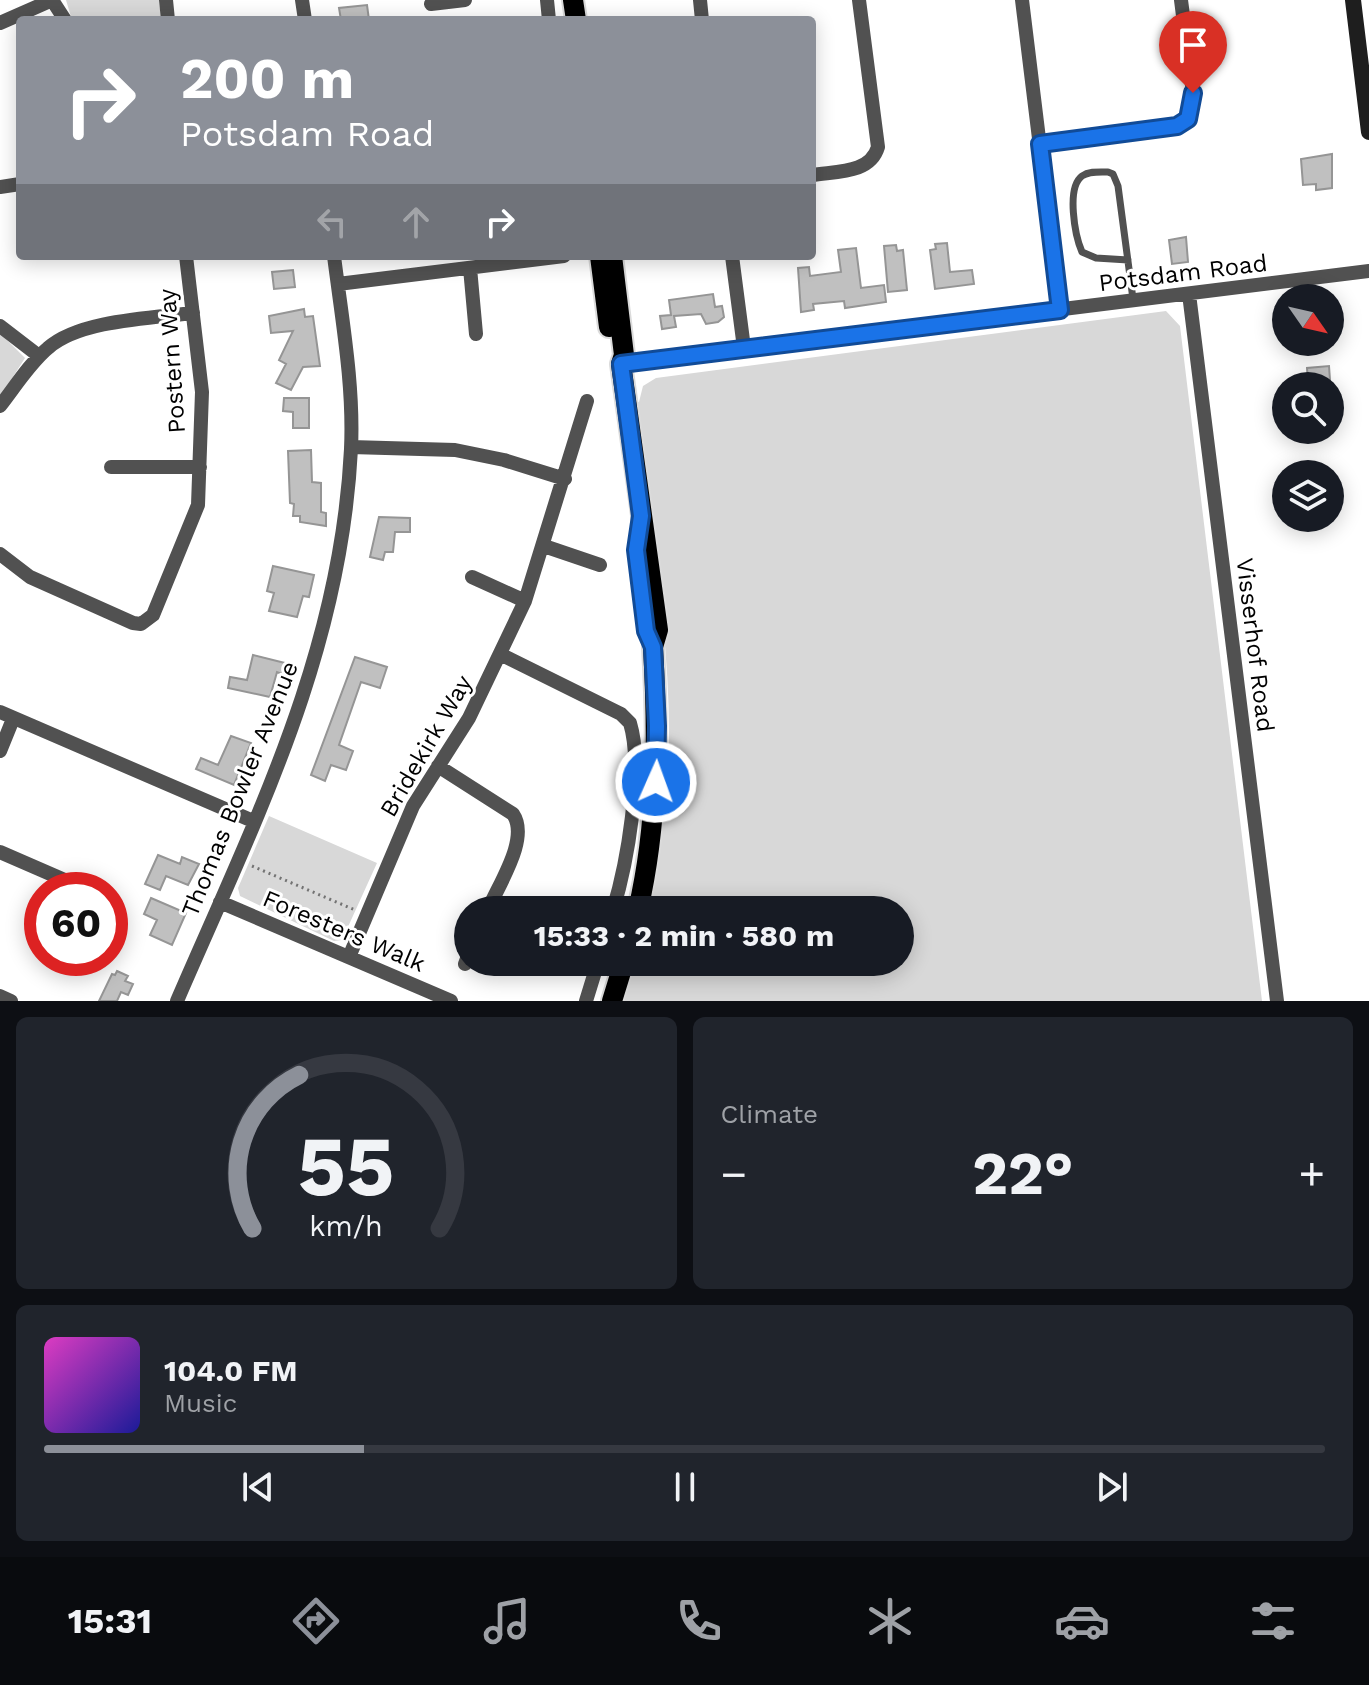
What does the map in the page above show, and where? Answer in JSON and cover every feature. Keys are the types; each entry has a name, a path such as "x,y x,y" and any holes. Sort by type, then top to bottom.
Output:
{"main road":[{"path":"601,260 612,345 621,364 641,516 652,569 658,630 653,647 657,763 640,896"},
{"path":"612,260 624,355 621,364"},
{"path":"612,1001 620,976"}],"street":[{"path":"0,23 52,0"},
{"path":"431,4 465,0"},
{"path":"816,174 861,167 875,157 878,147 859,0"},
{"path":"1022,0 1060,310"},
{"path":"1040,144 1177,126 1188,119 1193,93 1181,0"},
{"path":"1353,0 1363,28 1369,132"},
{"name":"Postern Way","path":"0,554 22,573 69,595 133,623 148,621 198,505 202,392 186,260"},
{"name":"Thomas Bowler Avenue","path":"177,1001 297,719 327,620 342,541 351,447 348,364 335,260"},
{"path":"338,284 533,260"},
{"path":"733,260 744,348"},
{"path":"470,268 476,334"},
{"name":"Potsdam Road","path":"621,364 1369,271"},
{"name":"Visserhof Road","path":"1189,294 1277,1001"},
{"path":"0,406 39,356 55,342 74,333 193,313"},
{"path":"0,326 39,356"},
{"name":"Bridekirk Way","path":"349,957 413,806 469,718 502,655 544,546 587,401"},
{"path":"351,447 468,452 565,479"},
{"path":"111,467 200,467"},
{"path":"544,546 600,565"},
{"path":"472,577 525,601"},
{"path":"502,655 621,714 630,723 633,793 616,896"},
{"path":"0,751 7,715 253,821"},
{"path":"438,766 513,814 518,823 519,834 494,896"},
{"path":"0,852 46,872"},
{"name":"Foresters Walk","path":"220,902 445,1000"},
{"path":"586,1001 594,976"},
{"path":"0,996 11,1001"}],"lane":[{"path":"1128,260 1096,258 1082,252 1073,192 1079,178 1085,174 1108,172 1116,179 1128,260 1134,301"}],"path":[{"path":"237,860 367,915"}],"shaded area":[{"path":"66,0 159,0 161,16 71,16"},
{"path":"1166,311 1180,326 1262,1001 623,1001 631,976 914,976 914,896 651,896 667,784 668,699 662,614 635,403 639,402 643,386 656,378"},
{"path":"0,333 25,358 0,397"},
{"path":"269,816 377,863 342,940 334,941 240,896 238,888"}],"building":[{"path":"367,5 368,16 340,16 339,8"},
{"path":"1332,154 1332,188 1316,190 1316,184 1303,185 1301,159"},
{"path":"1186,237 1188,262 1172,264 1169,240"},
{"path":"947,243 950,272 972,270 974,284 935,289 930,250 936,249 935,244"},
{"path":"896,245 897,251 903,250 907,290 888,292 884,246"},
{"path":"856,248 861,288 884,285 886,302 845,308 844,301 813,304 814,310 801,312 798,268 809,267 810,276 841,272 838,250"},
{"path":"293,270 295,287 274,289 272,272"},
{"path":"713,294 715,307 722,306 724,317 718,322 706,324 701,314 674,316 676,327 662,329 660,316 671,315 669,300"},
{"path":"304,309 305,317 313,316 320,366 303,367 291,390 276,383 286,364 279,360 293,331 271,333 269,316"},
{"path":"1329,366 1329,372 1307,372 1307,368"},
{"path":"284,398 309,398 309,428 293,428 293,412 283,411"},
{"path":"311,450 312,482 321,483 321,512 326,513 326,526 300,522 300,516 293,516 294,504 290,503 288,451"},
{"path":"379,517 410,518 410,532 395,532 393,552 385,552 383,560 370,557"},
{"path":"273,566 314,575 309,597 303,596 297,617 269,611 274,593 267,591"},
{"path":"253,655 285,663 282,674 277,672 270,697 228,688 230,677 247,680"},
{"path":"355,657 387,667 380,688 361,682 339,745 353,751 346,770 331,765 325,781 311,775"},
{"path":"231,736 251,743 234,785 196,769 201,758 218,765"},
{"path":"158,855 180,864 182,857 199,864 188,885 166,876 160,890 145,884"},
{"path":"151,898 186,913 172,945 150,935 157,920 144,914"},
{"path":"111,976 128,976 125,981 133,984 128,995 121,992 117,1001 99,1001"}],"route":[{"path":"656,782 653,647 646,631 636,550 641,516 621,364 1060,310 1040,144 1177,126 1188,119 1193,108 1193,93"}]}
